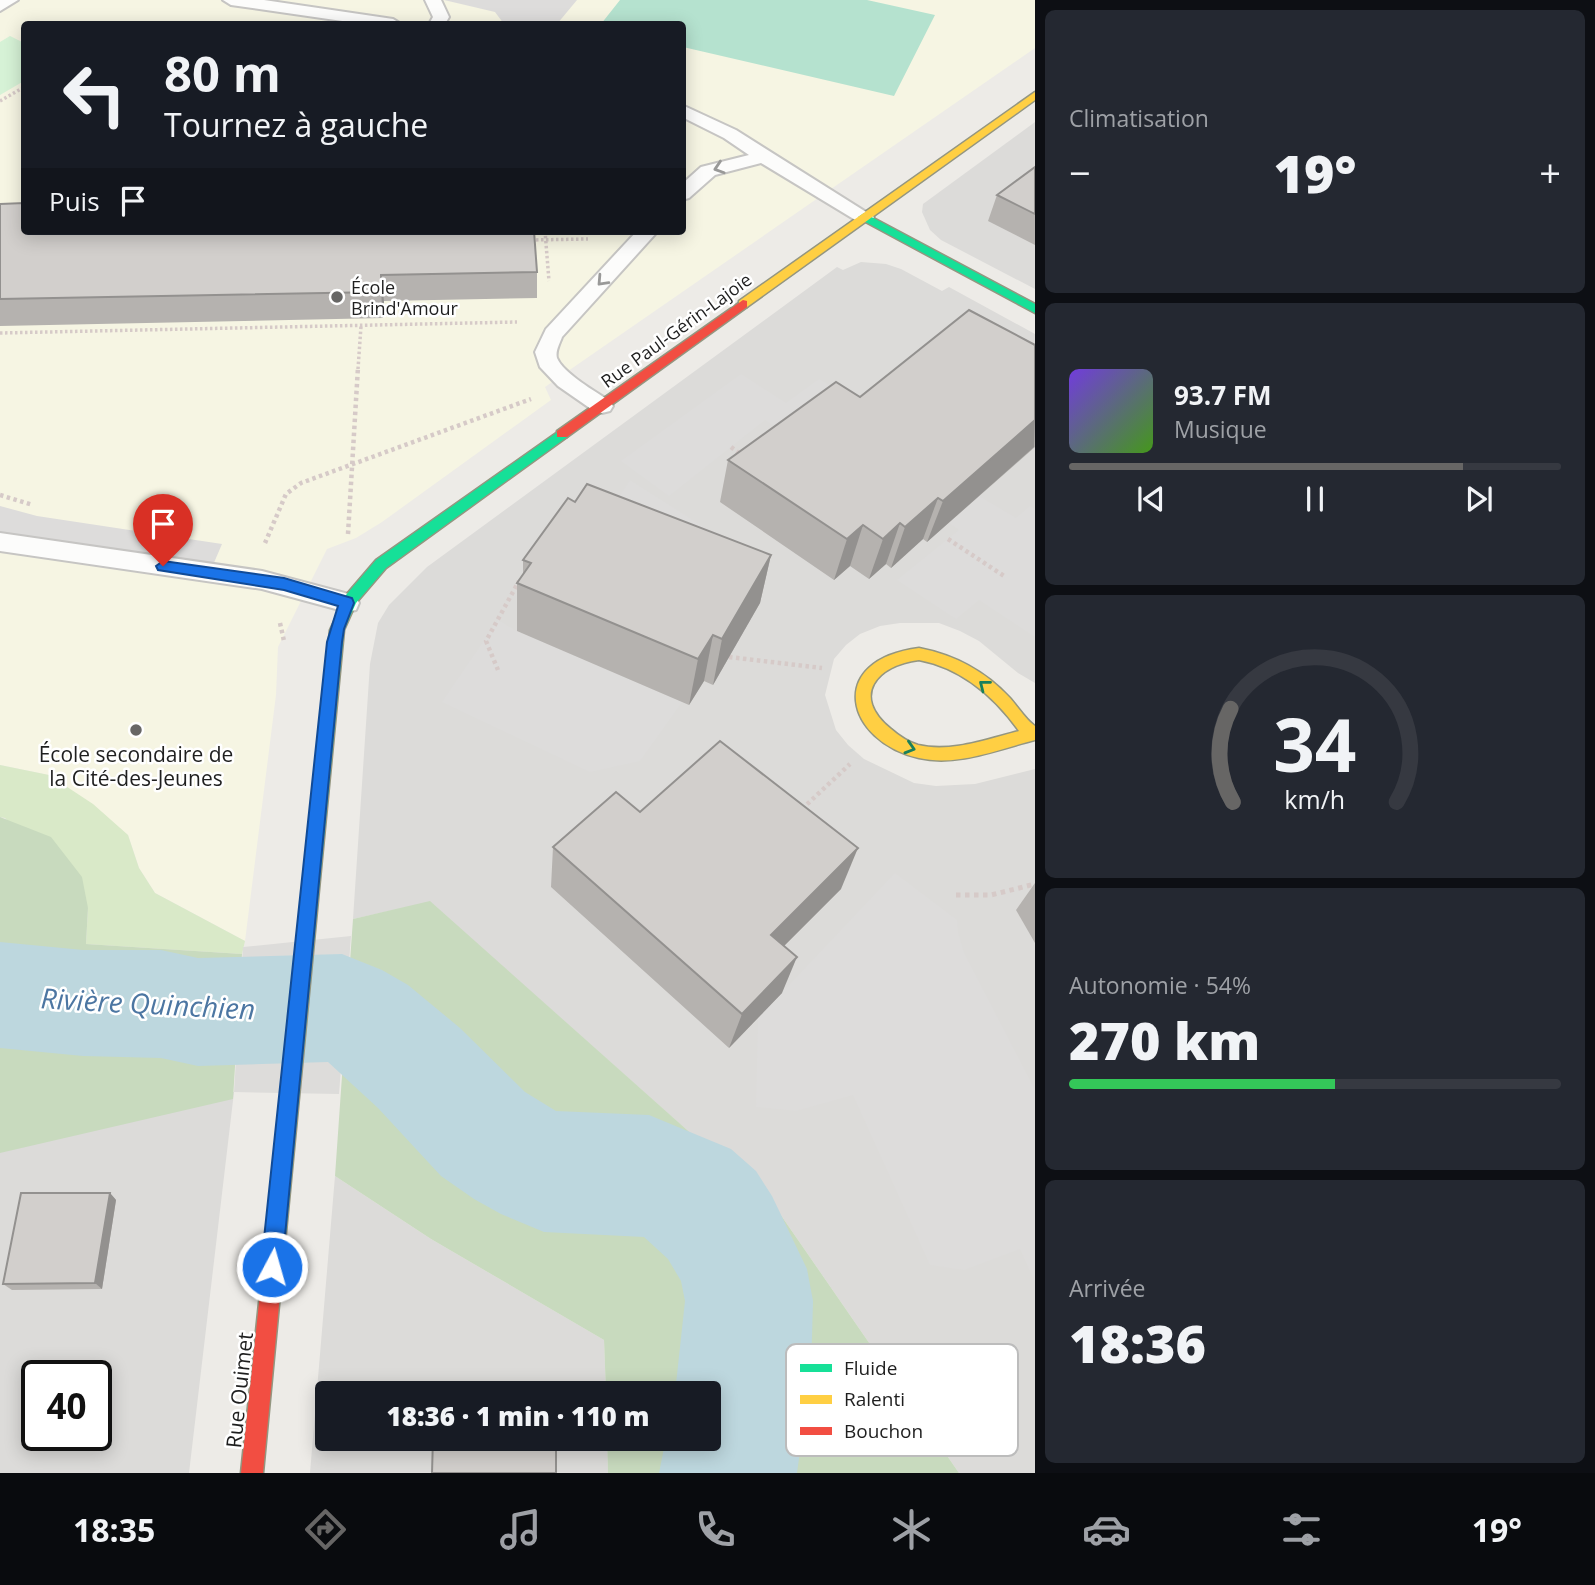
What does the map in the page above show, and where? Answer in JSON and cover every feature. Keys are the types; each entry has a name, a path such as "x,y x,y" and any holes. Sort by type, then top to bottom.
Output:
{"street":[{"name":"Rue Paul-Gérin-Lajoie","path":"347,603 354,591 381,564 1035,95"},
{"path":"864,217 1035,309"},
{"name":"Rue Ouimet","path":"252,1473 334,642 336,629 347,603"},
{"path":"907,655 936,656 952,661 1005,701 1032,733 947,751 918,752 892,742 871,723 863,700 863,689 866,679 883,663 907,655"}],"lane":[{"path":"0,6 10,0"},
{"path":"231,0 373,21"},
{"path":"433,0 441,17 439,21"},
{"path":"686,112 730,134 864,217"},
{"path":"686,190 708,171 764,157"},
{"path":"602,406 554,371 547,362 548,344 552,334 644,235"},
{"path":"0,542 48,552 251,578 316,592 347,603"}],"path":[{"path":"1,102 21,89"},
{"path":"528,235 528,240 546,240"},
{"path":"545,235 549,290"},
{"path":"0,333 529,322"},
{"path":"348,546 350,464 361,326"},
{"path":"264,545 286,494 301,483 536,397"},
{"path":"731,447 752,462"},
{"path":"948,539 1004,576"},
{"path":"498,670 486,641 520,578"},
{"path":"729,656 831,669"},
{"path":"792,818 858,757"},
{"path":"956,895 991,895 1035,884"}],"shaded area":[{"path":"0,0 1035,0 1035,48 545,387 551,400 382,522 356,538 327,549 278,647 276,695 245,941 155,893 139,868 128,835 49,775 0,765"},
{"path":"444,0 577,0 560,21 502,21 495,12"},
{"path":"1035,122 1035,289 941,240 930,230 922,212 923,204"},
{"path":"861,262 886,264 901,269 942,291 949,287 1035,334 1035,683 1018,673 979,641 960,631 939,623 900,623 880,626 860,634 846,645 834,659 825,695 836,730 848,745 864,759 914,783 936,786 975,784 1035,769 1035,1473 959,1473 947,1456 1018,1456 1018,1344 870,1344 778,1211 430,902 353,919 370,664 378,623 389,605 427,567 837,267 843,270"},
{"path":"741,374 786,403 819,379 866,406 802,443 765,420 669,496 621,461"},
{"path":"630,480 726,541 596,530"},
{"path":"979,496 1016,518 1030,506 1035,509 1035,637 979,600 956,619 897,580 959,530 949,523"},
{"path":"0,506 37,516 222,544 210,572 0,542"},
{"path":"498,620 517,631 682,702 640,761 590,772 442,702"},
{"path":"895,873 957,920 964,953 1035,1090 1035,1282 1020,1249 964,1270 930,1265 853,1095 796,1111 756,1107 758,1018"},
{"path":"0,1022 234,1092 189,1473 0,1473"},
{"path":"335,1176 431,1239 604,1340 606,1381 318,1381"},
{"path":"315,1414 315,1451 607,1451 608,1473 310,1473"}],"green space":[{"path":"620,0 867,0 935,15 894,96 686,48 686,21 603,21"},
{"path":"10,36 21,42 21,83 0,95 0,42"},
{"path":"0,765 49,775 93,804 128,835 139,868 155,893 245,941 242,954 86,944 88,908 5,818 0,817"},
{"path":"0,817 51,837 82,877 88,908 86,944 242,954 233,1099 0,1153"},
{"path":"430,901 778,1211 870,1344 786,1344 786,1456 947,1456 959,1473 608,1473 607,1451 721,1451 721,1381 606,1381 604,1340 431,1239 335,1176 353,919"}],"pier":[{"path":"351,936 339,1094 234,1092 243,947"}],"building":[{"path":"1035,167 1035,214 997,195"},
{"path":"21,203 21,235 534,235 537,272 381,275 381,292 0,299 0,204"},
{"path":"969,310 1035,345 1035,420 943,501 938,498 905,527 900,523 883,539 863,525 847,539 728,460 836,382 860,397"},
{"path":"587,484 771,555 722,639 713,635 698,659 517,583 531,563 523,560 568,498 575,502"},
{"path":"720,741 858,848 771,935 797,957 742,1014 553,847 616,792 640,812"},
{"path":"21,1193 110,1193 95,1283 3,1284"},
{"path":"433,1451 556,1451 556,1473 432,1473"}],"waterway":[{"name":"Rivière Quinchien","path":"0,995 83,1003 161,1004 198,1012 342,1008 368,1023 419,1068 483,1134 544,1171 649,1176 687,1193 712,1215 728,1240 743,1269 749,1301 745,1372 728,1473"}],"traffic: fast":[{"path":"864,217 1035,309"},
{"path":"271,1284 337,630 351,599 381,564 562,434"}],"traffic: slow":[{"path":"743,304 1035,95"},
{"path":"1030,734 983,682 963,668 941,658 919,654 897,657 876,668 866,680 862,693 871,719 881,731 894,741 920,752 934,754 963,751 1035,733"}],"traffic: jam":[{"path":"562,434 743,304"},
{"path":"252,1473 271,1284"}],"place":[{"name":"École Brind'Amour","path":"337,297"},
{"name":"École secondaire de la Cité-des-Jeunes","path":"136,730"}],"route":[{"path":"163,566 284,584 347,603 336,629 334,642 272,1267"}]}
